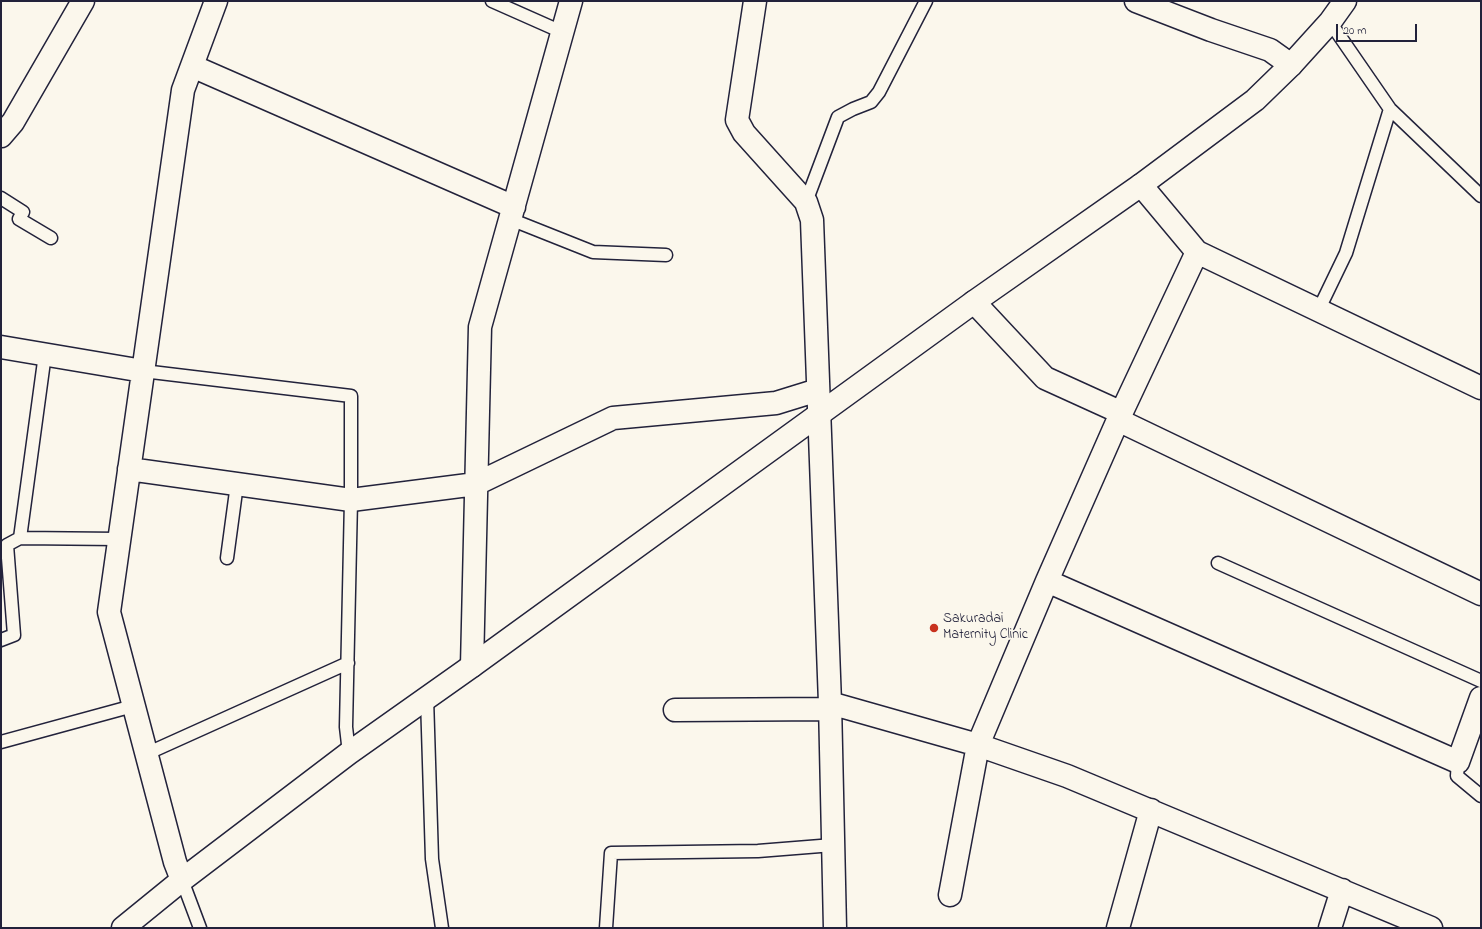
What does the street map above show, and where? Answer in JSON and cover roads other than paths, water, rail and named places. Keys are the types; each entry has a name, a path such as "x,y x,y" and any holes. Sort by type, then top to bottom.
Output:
{"street":[{"path":"5,125 83,1"},
{"path":"182,880 175,862 109,612 183,90 216,1"},
{"path":"472,666 480,327 571,1"},
{"path":"755,1 737,120 744,133 806,202 812,220 830,706 835,928"},
{"path":"1136,1 1211,30 1270,50 1291,66"},
{"path":"122,928 182,880 349,753 472,666 1255,100 1291,66 1330,22 1345,1"},
{"path":"192,66 512,213"},
{"path":"1140,184 1197,252 1319,309 1481,388"},
{"path":"950,895 978,746 1047,581 1120,417 1197,252"},
{"path":"974,302 1045,378 1120,417 1481,594"},
{"path":"1,347 143,372"},
{"path":"129,469 352,500 476,484 613,418 776,403 818,390"},
{"path":"1047,581 1458,762 1481,698"},
{"path":"675,710 830,706 978,746 1067,776 1431,928"},
{"path":"1118,928 1151,810"},
{"path":"1330,928 1342,890"}],"lane":[{"path":"492,1 562,32"},
{"path":"806,202 838,117 871,102 875,97 926,1"},
{"path":"1330,22 1390,109 1481,196"},
{"path":"1319,309 1346,253 1390,109"},
{"path":"1,198 23,212 19,219 51,238"},
{"path":"512,213 593,252 666,255"},
{"path":"20,538 45,354"},
{"path":"143,372 350,396 352,500 346,727 349,753"},
{"path":"227,558 237,484"},
{"path":"1,640 14,635 7,545 20,538 119,539"},
{"path":"1218,563 1481,681"},
{"path":"146,754 348,663"},
{"path":"427,698 432,859 442,928"},
{"path":"1,742 133,706"},
{"path":"1458,762 1457,776 1481,796"},
{"path":"606,928 611,853 758,851 833,845"},
{"path":"182,880 200,928"}],"place":[{"name":"Sakuradai Maternity Clinic","path":"934,628"}]}
